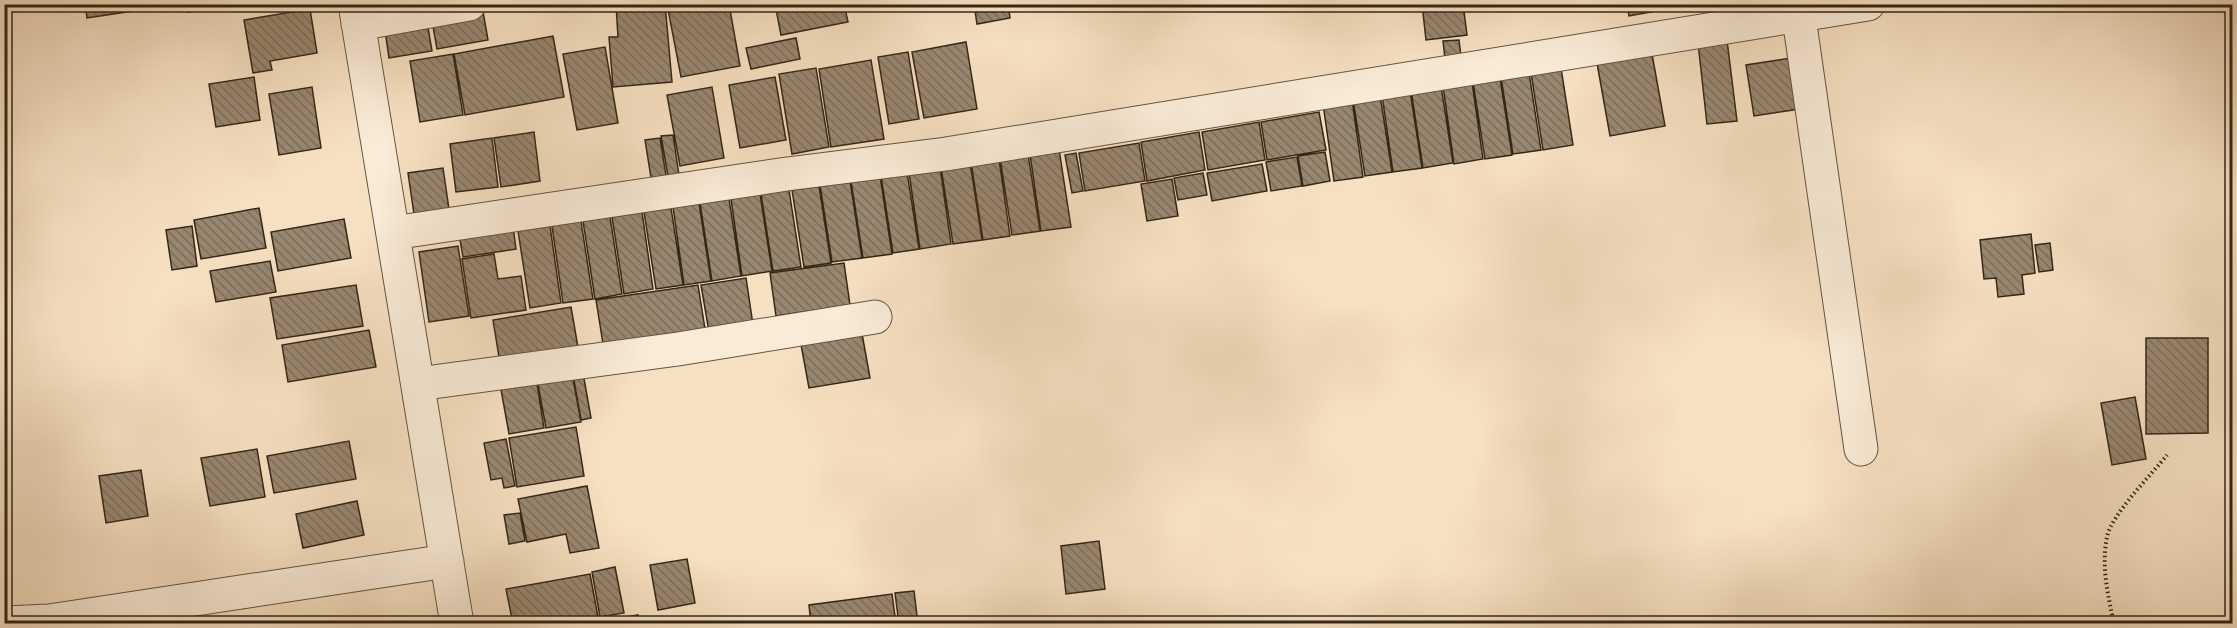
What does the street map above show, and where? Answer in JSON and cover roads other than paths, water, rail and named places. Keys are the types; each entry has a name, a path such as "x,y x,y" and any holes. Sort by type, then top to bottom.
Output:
{"street":[{"path":"458,624 357,14 469,4"},
{"path":"393,234 787,174 946,154 1798,10 1868,4"},
{"path":"1798,10 1861,449"},
{"path":"418,384 678,349 875,317"},
{"path":"4,624 61,619 447,561"}]}
